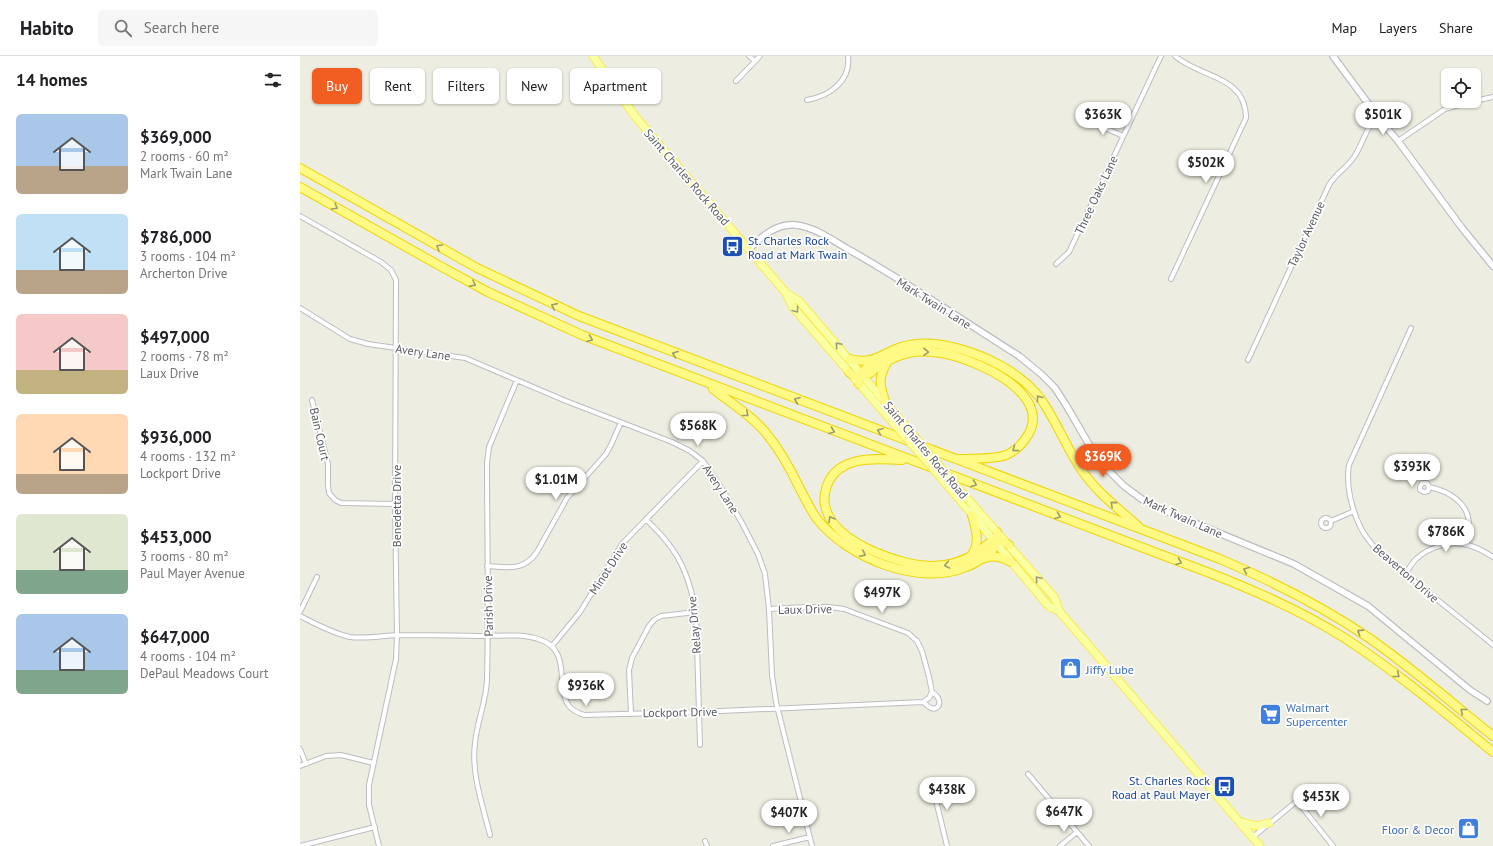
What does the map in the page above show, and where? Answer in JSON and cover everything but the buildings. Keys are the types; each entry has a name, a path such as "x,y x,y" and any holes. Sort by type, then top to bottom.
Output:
{"highway":[{"path":"300,168 466,262 552,304 613,330 1142,530 1246,570 1278,584 1322,608 1370,638 1493,736"},
{"path":"300,187 440,266 514,305 582,335 1207,572 1293,609 1366,652 1493,752"},
{"path":"850,360 864,362 876,359 902,347 920,344 938,344 976,354 1016,376 1039,397 1081,470 1092,484 1142,530"},
{"path":"861,378 888,360 919,352 937,352 972,362 998,375 1012,384 1023,394 1029,402 1033,420 1030,432 1024,442 1016,450 1007,455 997,457 955,460"},
{"path":"861,378 876,359"},
{"path":"885,407 880,380 883,369 888,360"},
{"path":"849,372 861,378"},
{"path":"704,382 747,415 766,433 784,459 816,518 825,528 848,546 864,555 894,568 928,574 938,574 961,570 981,559 995,556 1011,562"},
{"path":"911,461 864,459 840,468 830,480 826,488 825,505 830,519 842,531 863,546 909,563 927,566 953,564 969,558 996,539"},
{"path":"969,558 977,541 976,529 972,515"},
{"path":"981,559 996,539"},
{"path":"996,539 1009,545"}],"main road":[{"name":"Saint Charles Rock Road","path":"593,56 634,115 786,293 792,306 849,372"},
{"name":"Saint Charles Rock Road","path":"786,293 800,301 850,360 861,378 972,515 996,539"},
{"name":"Saint Charles Rock Road","path":"885,407 897,416 972,505 1011,562 1046,603 1050,607 1059,611"},
{"name":"Saint Charles Rock Road","path":"1009,545 1054,597 1059,611 1260,846"},
{"path":"1240,822 1257,826 1269,823"}],"street":[{"path":"749,56 755,61"},
{"path":"736,81 760,56"},
{"path":"808,100 828,93 840,84 847,72 849,63 848,56"},
{"name":"Three Oaks Lane","path":"1056,264 1069,252 1161,56"},
{"path":"1171,279 1246,118 1241,97 1234,88 1226,82 1188,64 1175,56"},
{"path":"1333,56 1462,228 1493,266"},
{"path":"1481,100 1493,97"},
{"path":"1398,141 1449,108"},
{"name":"Taylor Avenue","path":"1248,360 1329,185 1337,173 1353,159 1371,122 1377,116"},
{"path":"1089,121 1123,136"},
{"name":"Benedetta Drive","path":"300,216 381,262 391,270 396,280 396,659 369,785 369,805 379,846"},
{"name":"Mark Twain Lane","path":"749,249 768,232 794,225 814,230 865,258 1019,356 1041,374 1055,388 1063,399 1094,453 1124,486 1143,500 1168,512 1294,564 1368,606 1470,690 1490,701"},
{"name":"Avery Lane","path":"300,308 350,339 396,349 465,358 566,401 672,442 690,451 703,462 724,492 758,554 765,574 769,610 772,675 777,709 812,846"},
{"name":"Beaverton Drive","path":"1411,328 1349,465 1348,483 1354,511 1364,534 1371,543 1405,574 1493,645"},
{"name":"Parish Drive","path":"490,835 475,768 474,757 475,742 487,682 487,463 489,447 517,380"},
{"name":"Bain Court","path":"312,400 328,464 329,493 335,500 341,503 395,504"},
{"path":"487,566 513,568 523,565 531,560 567,498 606,454 621,422"},
{"name":"Minot Drive","path":"552,646 580,612 622,544 703,462"},
{"path":"1429,487 1451,495 1463,506 1468,516 1469,525 1467,544"},
{"path":"1331,522 1354,511"},
{"name":"Relay Drive","path":"646,520 667,542 683,568 692,592 696,612 700,745"},
{"path":"1405,574 1416,559 1432,548 1450,544 1467,544 1480,549 1493,557"},
{"path":"300,612 317,577"},
{"name":"Laux Drive","path":"769,610 806,607 829,607 844,609 908,633 917,641 922,651 932,692"},
{"path":"631,714 629,670 632,658 649,626 654,620 661,616 696,612"},
{"path":"300,616 336,633 352,637 397,635 530,636 543,640 552,646"},
{"name":"Lockport Drive","path":"552,646 559,658 565,697 575,712 584,715 699,712 924,702 930,708 934,709 937,708 940,700 937,695 932,692"},
{"path":"924,702 929,698 932,692"},
{"path":"300,749 306,764"},
{"path":"300,766 326,756 341,755 373,763"},
{"path":"1028,774 1089,846"},
{"path":"932,780 947,846"},
{"path":"1253,837 1296,801 1333,846"},
{"path":"300,846 374,827"},
{"path":"1060,846 1077,832"},
{"path":"773,846 810,837"},
{"path":"705,841 707,846"}],"place":[{"name":"St. Charles Rock Road at Mark Twain","path":"733,247"},
{"name":"Jiffy Lube","path":"1070,669"},
{"name":"Walmart Supercenter","path":"1271,714"},
{"name":"St. Charles Rock Road at Paul Mayer","path":"1225,787"},
{"name":"Floor & Decor","path":"1469,829"}]}
